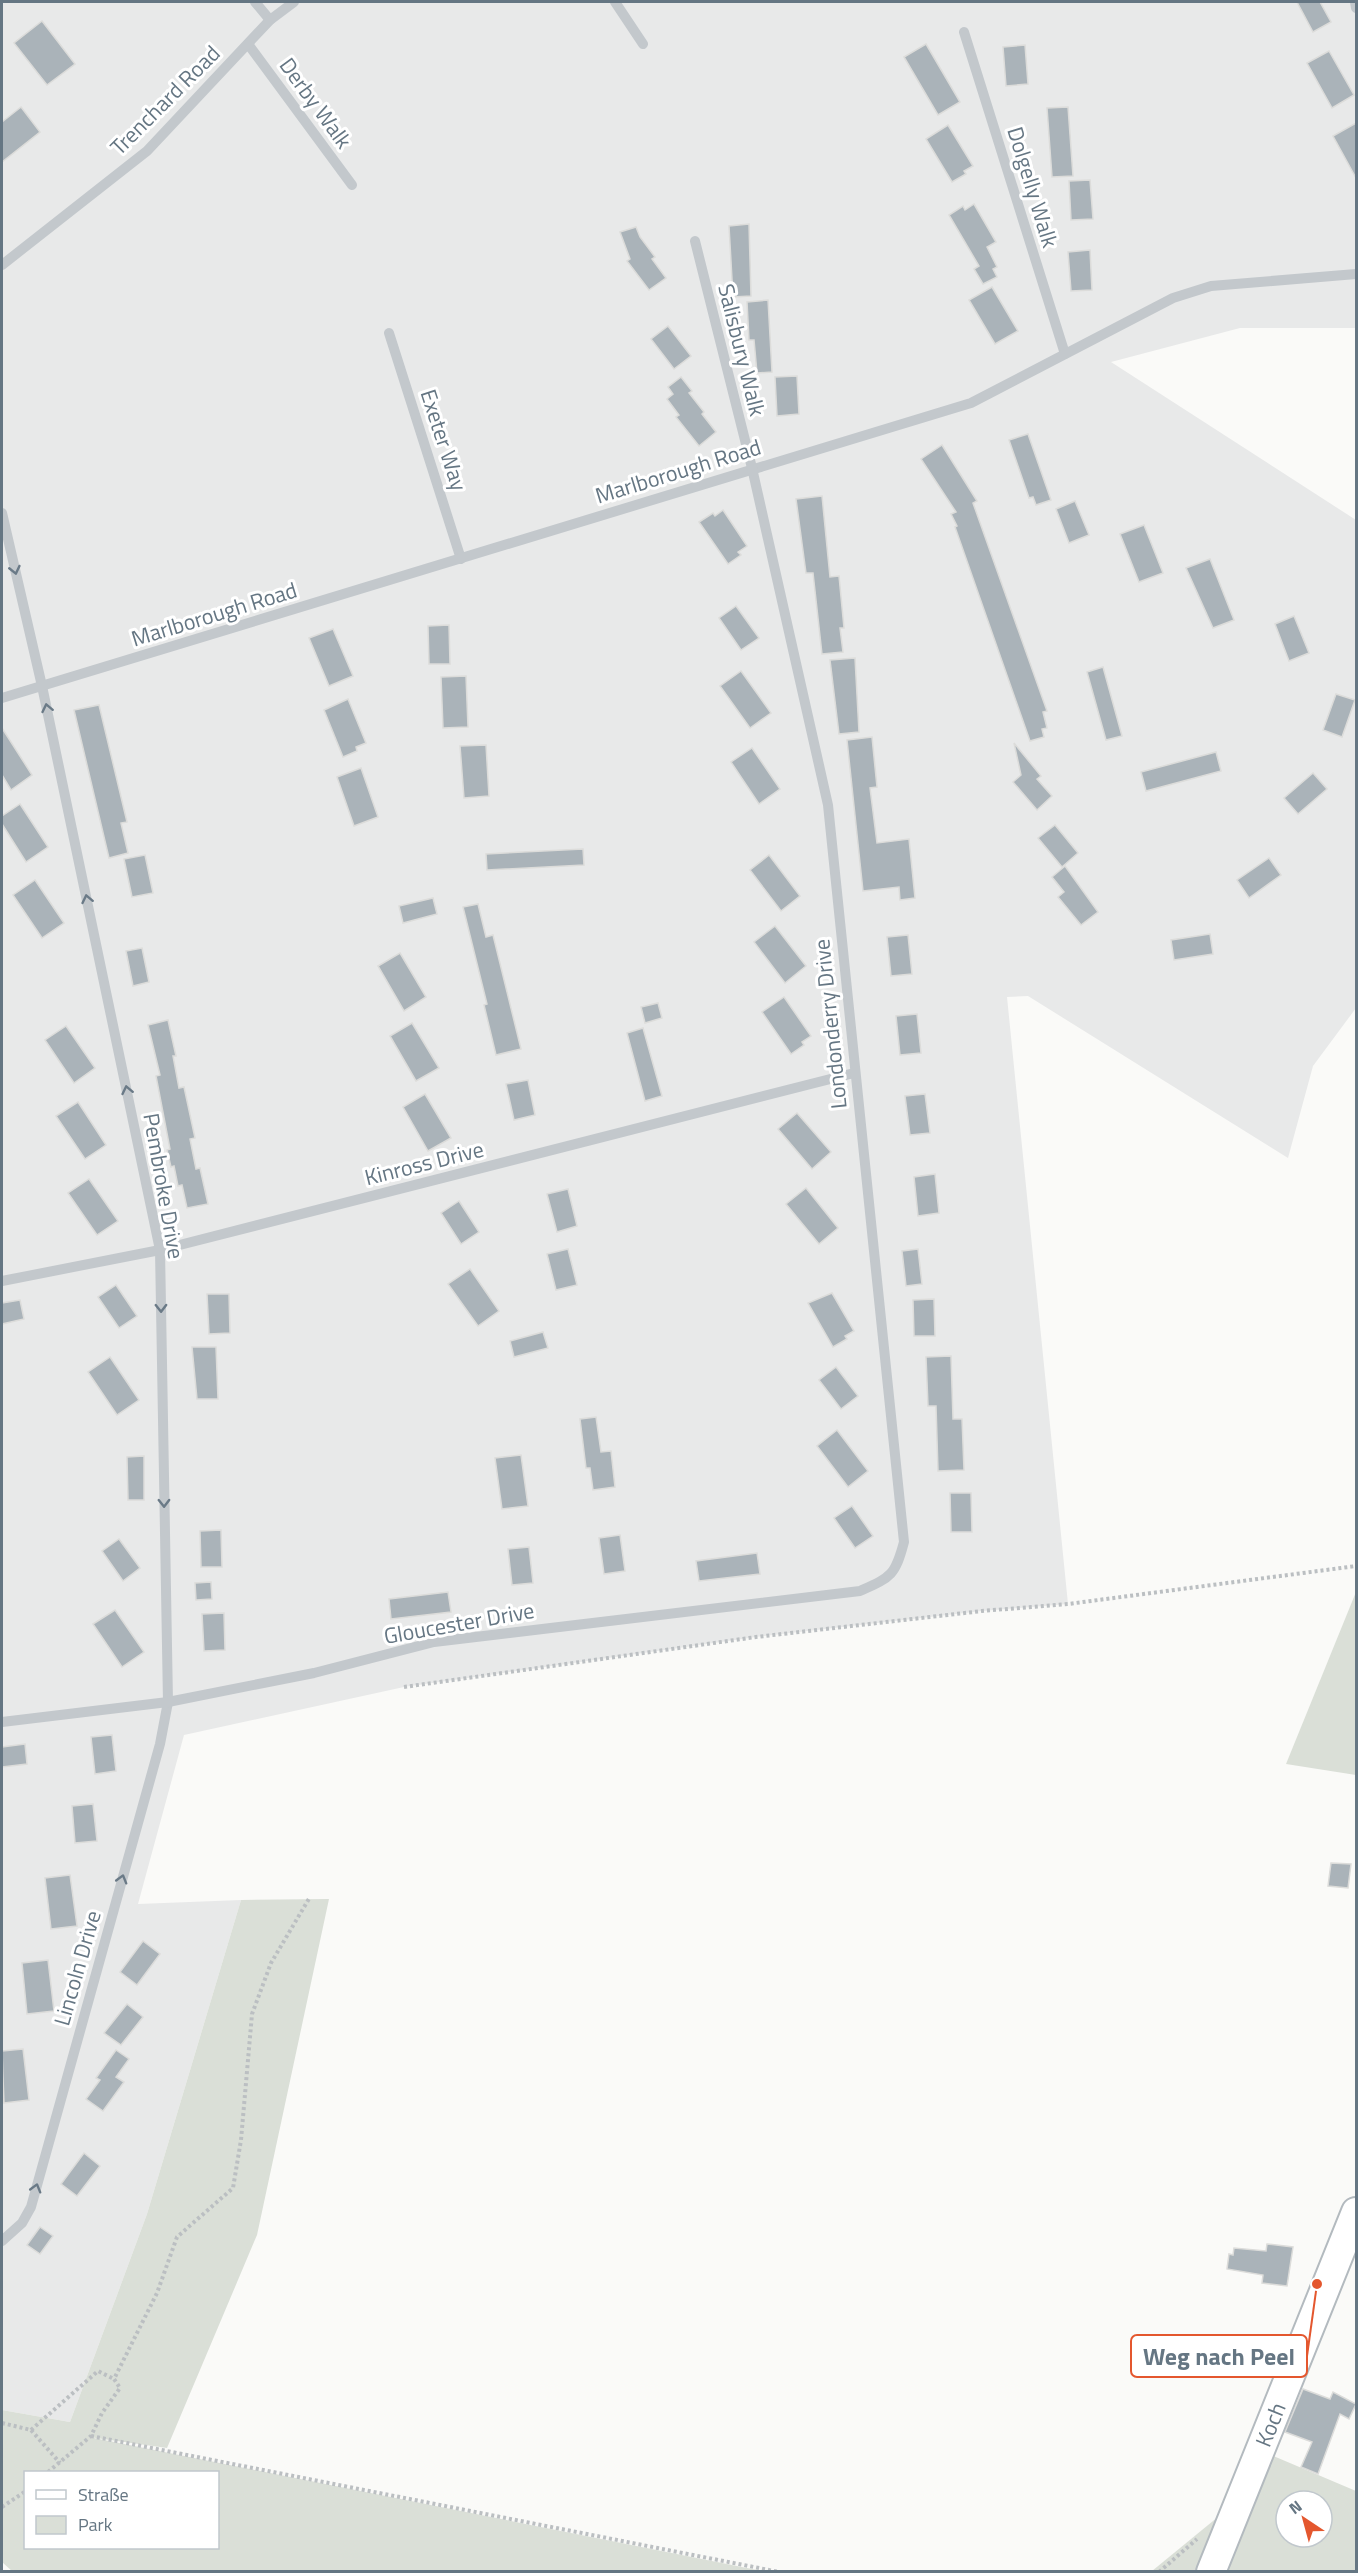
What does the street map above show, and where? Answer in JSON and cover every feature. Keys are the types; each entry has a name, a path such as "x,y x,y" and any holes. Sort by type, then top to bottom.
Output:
{"street":[{"name":"Koch","path":"1210,2571 1356,2212"}],"lane":[{"path":"255,2 270,20"},
{"name":"Trenchard Road","path":"2,265 147,151 270,20 294,2"},
{"path":"615,2 643,44"},
{"path":"1354,2 1356,8"},
{"name":"Dolgelly Walk","path":"964,32 1065,354"},
{"name":"Derby Walk","path":"248,44 352,185"},
{"name":"Salisbury Walk","path":"695,241 752,468"},
{"name":"Marlborough Road","path":"2,698 971,403 1173,298 1211,286 1356,274"},
{"name":"Exeter Way","path":"389,333 461,559"},
{"name":"Londonderry Drive","path":"752,468 828,805 904,1542 898,1563 888,1579"},
{"name":"Pembroke Drive","path":"2,513 42,686 160,1250 168,1702"},
{"name":"Kinross Drive","path":"2,1281 160,1250 854,1073"},
{"name":"Gloucester Drive","path":"2,1722 168,1702 314,1673 434,1642 860,1591 888,1579"},
{"name":"Lincoln Drive","path":"4,2239 22,2223 31,2207 160,1744 168,1702"}],"path":[{"path":"404,1687 756,1637 982,1611 1068,1604 1356,1566"},
{"path":"114,2379 157,2293 177,2237 233,2188 241,2140 252,2014 271,1963 310,1897"},
{"path":"31,2430 98,2371 114,2379 120,2388 102,2413 91,2436 49,2471"},
{"path":"2,2422 31,2430 60,2463"},
{"path":"91,2436 779,2571"},
{"path":"2,2507 24,2492"}],"shaded area":[{"path":"2,2 1356,2 1356,328 1240,328 1111,362 1356,520 1356,1008 1313,1066 1288,1158 1028,996 1007,997 1068,1604 982,1611 756,1637 404,1687 184,1735 138,1904 241,1900 147,2214 70,2422 2,2410"}],"green space":[{"path":"1356,1592 1356,1775 1286,1764"},
{"path":"329,1899 257,2235 167,2448 89,2437 762,2571 13,2572 2,2562 2,2410 70,2422 147,2214 241,1900"},
{"path":"1271,2455 1356,2491 1356,2571 1225,2572"},
{"path":"1224,2512 1195,2571 1152,2571"}],"building":[{"path":"1297,2 1320,2 1331,22 1313,32"},
{"path":"42,21 75,64 47,85 14,43"},
{"path":"926,44 960,102 938,115 904,57"},
{"path":"1025,45 1028,84 1006,86 1003,47"},
{"path":"1329,51 1354,95 1332,108 1307,63"},
{"path":"21,107 40,132 2,162 2,122"},
{"path":"1068,107 1073,176 1052,177 1047,108"},
{"path":"1356,123 1356,178 1333,136"},
{"path":"948,125 973,166 964,171 966,174 952,182 926,139"},
{"path":"1090,180 1093,219 1071,220 1069,181"},
{"path":"974,204 996,242 987,247 997,267 993,269 997,277 983,284 974,269 979,266 949,215 963,206 965,210"},
{"path":"749,224 751,296 733,297 729,226"},
{"path":"636,227 640,237 655,257 652,259 666,278 649,290 627,261 630,259 620,232"},
{"path":"1090,250 1092,290 1071,291 1068,252"},
{"path":"992,287 1018,331 995,344 969,300"},
{"path":"768,300 772,372 757,373 754,340 749,340 747,302"},
{"path":"668,326 691,356 674,369 651,339"},
{"path":"797,376 799,414 777,416 775,377"},
{"path":"681,377 692,391 689,393 704,412 702,414 716,432 699,446 676,417 679,415 667,399 673,394 668,387"},
{"path":"1028,434 1051,500 1036,505 1033,497 1029,498 1009,440"},
{"path":"942,445 977,501 973,503 1047,711 1043,712 1047,728 1042,729 1044,737 1030,741 955,527 957,526 951,514 956,512 921,459"},
{"path":"822,496 830,577 839,576 844,628 840,628 843,652 822,654 813,573 806,573 796,499"},
{"path":"1075,501 1089,535 1069,543 1056,509"},
{"path":"723,510 747,546 738,552 741,555 728,564 699,522"},
{"path":"1144,525 1163,573 1139,582 1120,534"},
{"path":"1210,559 1234,620 1213,628 1186,568"},
{"path":"736,606 759,638 741,650 719,618"},
{"path":"1294,616 1309,653 1289,661 1275,624"},
{"path":"449,625 450,664 429,664 428,626"},
{"path":"333,629 353,676 329,686 309,638"},
{"path":"855,658 859,732 839,734 830,660"},
{"path":"1103,667 1122,736 1106,740 1087,672"},
{"path":"741,671 771,713 750,728 720,686"},
{"path":"466,676 468,727 443,728 441,677"},
{"path":"1336,694 1355,700 1342,737 1323,730"},
{"path":"348,699 366,743 356,747 357,751 343,757 324,710"},
{"path":"99,705 127,822 121,823 128,853 109,858 74,710"},
{"path":"2,728 32,775 11,790 2,775"},
{"path":"872,737 877,787 870,788 877,843 909,839 915,898 900,900 899,887 863,891 847,740"},
{"path":"1014,743 1041,776 1037,779 1052,796 1037,810 1013,782 1021,775"},
{"path":"486,745 489,796 464,798 460,746"},
{"path":"752,748 780,789 759,804 731,762"},
{"path":"1216,752 1221,771 1146,791 1141,772"},
{"path":"361,768 378,817 354,826 337,777"},
{"path":"1313,773 1327,789 1298,814 1284,798"},
{"path":"20,804 48,847 26,862 2,824 2,816"},
{"path":"1055,825 1078,853 1062,867 1038,838"},
{"path":"583,849 584,865 487,870 486,854"},
{"path":"145,855 153,893 132,897 124,859"},
{"path":"769,855 800,896 781,911 750,870"},
{"path":"1269,858 1281,875 1249,898 1237,880"},
{"path":"1065,866 1098,912 1081,925 1058,897 1064,892 1052,877"},
{"path":"35,880 64,923 42,938 13,895"},
{"path":"433,898 437,914 403,923 399,906"},
{"path":"478,904 486,937 493,935 521,1049 496,1055 484,1005 487,1004 463,907"},
{"path":"775,926 806,966 785,983 754,942"},
{"path":"1210,934 1213,954 1174,960 1171,940"},
{"path":"908,935 912,974 891,976 887,937"},
{"path":"142,948 149,982 133,986 126,951"},
{"path":"400,953 426,997 404,1011 378,966"},
{"path":"784,997 811,1036 802,1042 804,1045 791,1054 762,1012"},
{"path":"658,1003 662,1018 645,1023 641,1007"},
{"path":"917,1014 921,1053 900,1055 896,1016"},
{"path":"168,1020 176,1056 173,1056 179,1088 184,1087 195,1138 190,1139 196,1169 200,1168 208,1204 187,1208 182,1185 178,1186 174,1166 171,1167 167,1150 170,1149 156,1076 160,1075 148,1025"},
{"path":"412,1023 439,1068 416,1081 390,1036"},
{"path":"66,1026 95,1068 74,1083 45,1040"},
{"path":"643,1028 662,1096 645,1101 627,1033"},
{"path":"528,1080 535,1115 514,1120 506,1084"},
{"path":"425,1094 451,1138 428,1151 403,1107"},
{"path":"925,1094 930,1133 910,1135 905,1096"},
{"path":"78,1102 106,1145 85,1159 56,1116"},
{"path":"797,1113 831,1152 812,1169 778,1129"},
{"path":"935,1174 939,1213 918,1216 914,1177"},
{"path":"89,1179 118,1221 97,1235 68,1193"},
{"path":"806,1188 838,1228 819,1244 786,1204"},
{"path":"568,1189 577,1226 557,1232 547,1194"},
{"path":"459,1201 479,1232 461,1244 441,1213"},
{"path":"568,1249 577,1285 556,1290 547,1254"},
{"path":"918,1249 922,1284 906,1286 902,1251"},
{"path":"470,1269 499,1311 478,1326 448,1284"},
{"path":"116,1285 137,1316 119,1328 98,1297"},
{"path":"832,1293 854,1331 845,1336 847,1339 833,1347 808,1303"},
{"path":"207,1294 229,1294 230,1333 209,1334"},
{"path":"934,1299 935,1336 914,1336 913,1300"},
{"path":"20,1300 24,1319 2,1324 2,1303"},
{"path":"543,1332 548,1348 514,1357 510,1341"},
{"path":"192,1347 216,1347 218,1399 197,1399"},
{"path":"951,1356 953,1419 962,1419 964,1470 938,1471 936,1406 928,1406 926,1357"},
{"path":"110,1357 139,1400 117,1415 88,1372"},
{"path":"836,1367 858,1396 841,1409 819,1380"},
{"path":"596,1417 601,1452 611,1451 615,1487 593,1490 590,1468 586,1468 580,1419"},
{"path":"837,1430 868,1471 848,1487 817,1446"},
{"path":"521,1455 528,1506 502,1509 495,1458"},
{"path":"144,1456 144,1500 128,1500 127,1457"},
{"path":"950,1493 971,1493 972,1532 951,1532"},
{"path":"852,1506 873,1536 855,1548 834,1518"},
{"path":"221,1530 222,1567 201,1567 200,1531"},
{"path":"620,1535 625,1571 604,1574 599,1538"},
{"path":"119,1539 140,1568 123,1581 102,1551"},
{"path":"529,1547 533,1583 512,1585 508,1549"},
{"path":"757,1553 760,1574 699,1581 696,1561"},
{"path":"211,1582 212,1599 196,1600 195,1583"},
{"path":"448,1592 451,1612 391,1619 389,1599"},
{"path":"115,1610 144,1652 122,1667 93,1624"},
{"path":"224,1613 225,1650 204,1651 202,1614"},
{"path":"112,1735 116,1771 95,1774 91,1737"},
{"path":"25,1744 27,1764 2,1767 2,1747"},
{"path":"93,1804 97,1841 75,1843 72,1806"},
{"path":"1331,1863 1351,1864 1348,1888 1328,1886"},
{"path":"70,1875 77,1926 51,1929 45,1878"},
{"path":"143,1941 160,1954 137,1985 120,1972"},
{"path":"48,1960 54,2011 27,2014 22,1963"},
{"path":"127,2004 143,2017 121,2045 104,2033"},
{"path":"23,2049 29,2100 4,2103 2,2051"},
{"path":"116,2050 129,2059 116,2077 124,2082 103,2111 86,2099 100,2080 96,2078"},
{"path":"84,2153 100,2166 77,2196 61,2184"},
{"path":"40,2227 53,2236 40,2254 27,2245"},
{"path":"1267,2244 1293,2247 1287,2286 1262,2283 1263,2275 1227,2269 1229,2254 1233,2255 1234,2248 1266,2251"},
{"path":"1303,2389 1330,2399 1333,2392 1356,2404 1349,2419 1340,2414 1318,2474 1301,2467 1312,2442 1285,2432"}],"place":[{"name":"Weg nach Peel","path":"1317,2284"}]}
